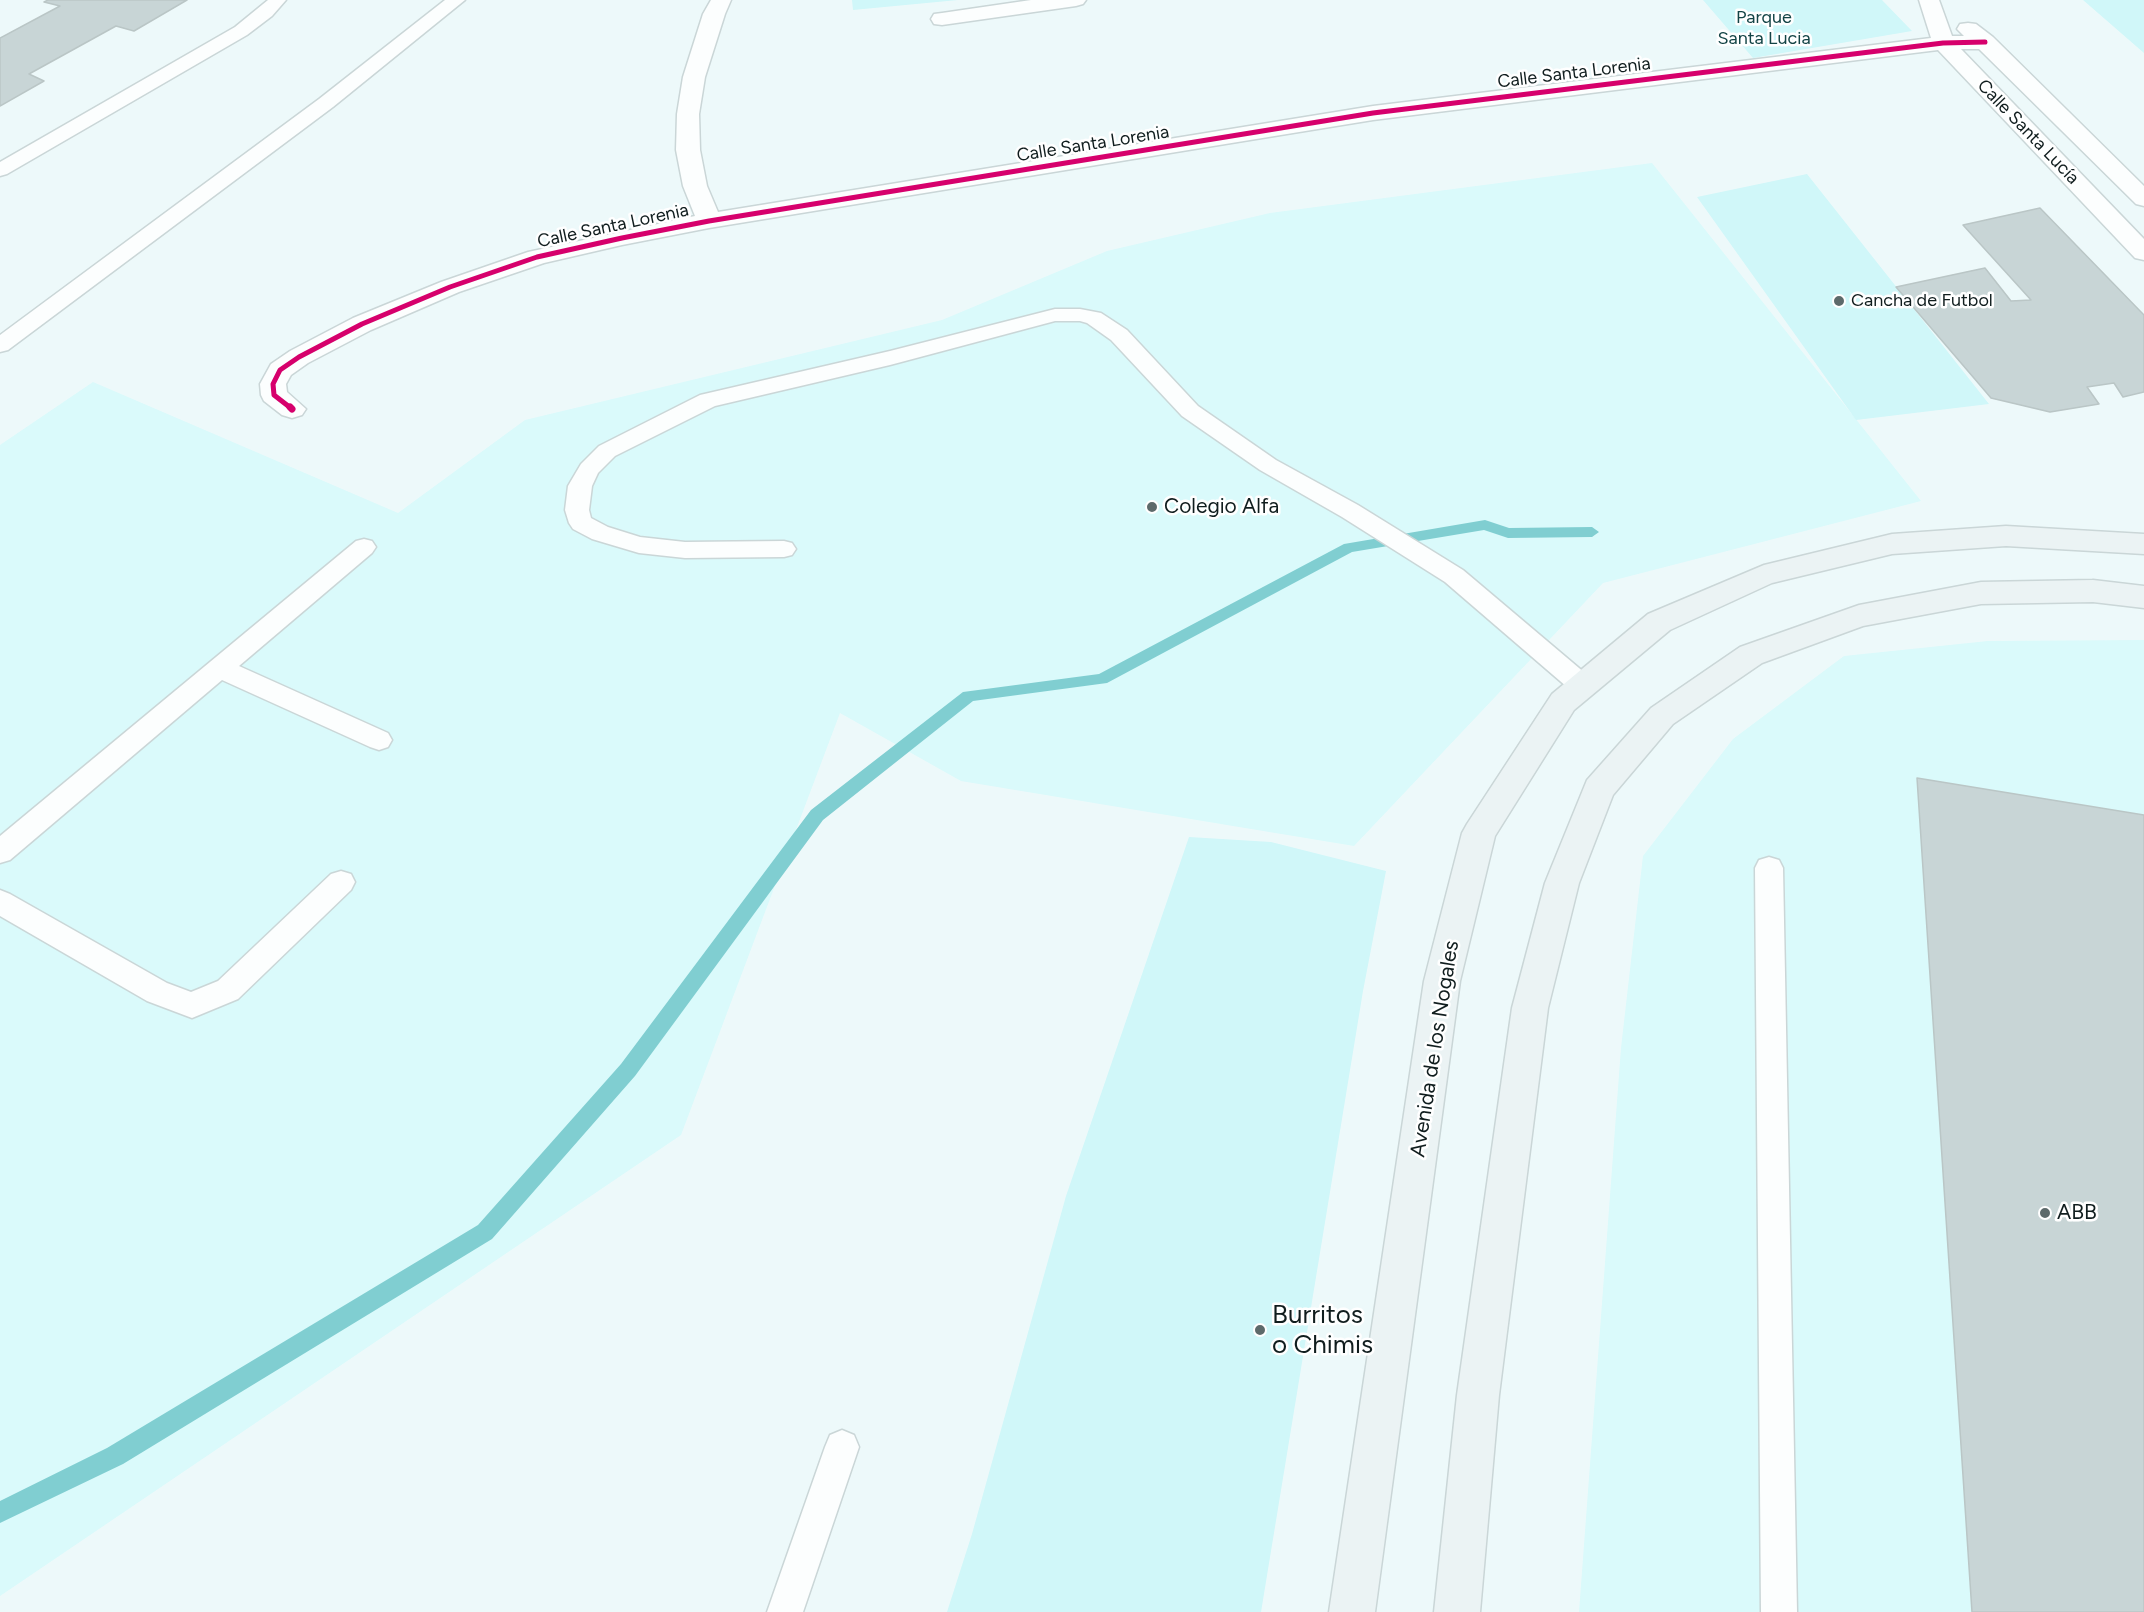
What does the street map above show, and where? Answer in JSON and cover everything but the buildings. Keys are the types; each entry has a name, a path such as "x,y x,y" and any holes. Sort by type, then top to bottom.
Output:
{"main road":[{"name":"Avenida de los Nogales","path":"1352,1612 1444,969 1479,833 1563,702 1659,622 1764,576 1893,544 2006,536 2144,544"},
{"path":"1457,1612 1478,1395 1530,1008 1562,883 1599,789 1662,716 1751,655 1859,616 1981,593 2093,591 2144,597"}],"street":[{"path":"709,221 695,186 687,150 688,114 694,77 714,14 722,0"},
{"path":"942,19 1076,0"},
{"name":"Calle Santa Lucía","path":"1930,0 1985,42 2144,199"},
{"name":"Calle Santa Lucía","path":"1930,0 1943,44 2144,253"},
{"name":"Calle Santa Lorenia","path":"292,409 274,395 273,384 280,370 299,357 362,324 450,287 537,257 622,238 709,221 1372,113 1943,44 1985,42"}],"lane":[{"path":"0,170 240,31 266,12 277,0"},
{"path":"0,345 326,103 456,0"},
{"path":"784,549 685,550 639,544 600,533 581,523 576,510 580,486 589,469 607,451 708,400 1068,314 1094,318 1119,335 1190,411 1268,465 1350,511 1454,576 1583,686"},
{"path":"0,852 364,547"},
{"path":"219,668 379,740"},
{"path":"1769,868 1779,1612"},
{"path":"0,902 157,992 192,1005 228,990 341,882"},
{"path":"785,1612 842,1448"}],"shaded area":[{"path":"1652,163 1921,501 1603,583 1354,846 961,781 840,713 681,1135 0,1596 0,445 93,382 398,513 525,420 942,320 1107,251 1270,213"},
{"path":"2144,640 2144,1612 1579,1612 1621,1048 1643,856 1733,739 1844,656 1988,641"}],"green space":[{"path":"852,0 958,0 853,10"},
{"name":"Parque Santa Lucia","path":"1703,0 1882,0 1912,31 1753,58"},
{"path":"2083,0 2144,0 2144,53"},
{"name":"Cancha de Futbol","path":"1807,174 1989,404 1856,420 1697,197"},
{"path":"1189,837 1271,842 1386,871 1363,991 1261,1612 947,1612 972,1534 1066,1196"}],"waterway":[{"path":"0,1512 115,1456 485,1232 628,1070 817,815 969,696 1102,679 1349,548 1485,525 1508,533 1592,532"}],"cycle path":[{"path":"292,409 274,395 273,384 280,370 299,357 362,324 450,287 537,257 622,238 709,221 1373,113 1943,43 1985,42"}],"place":[{"name":"Cancha de Futbol","path":"1839,301"},
{"name":"Colegio Alfa","path":"1152,507"},
{"name":"ABB","path":"2045,1213"},
{"name":"Burritos o Chimis","path":"1260,1330"}]}
